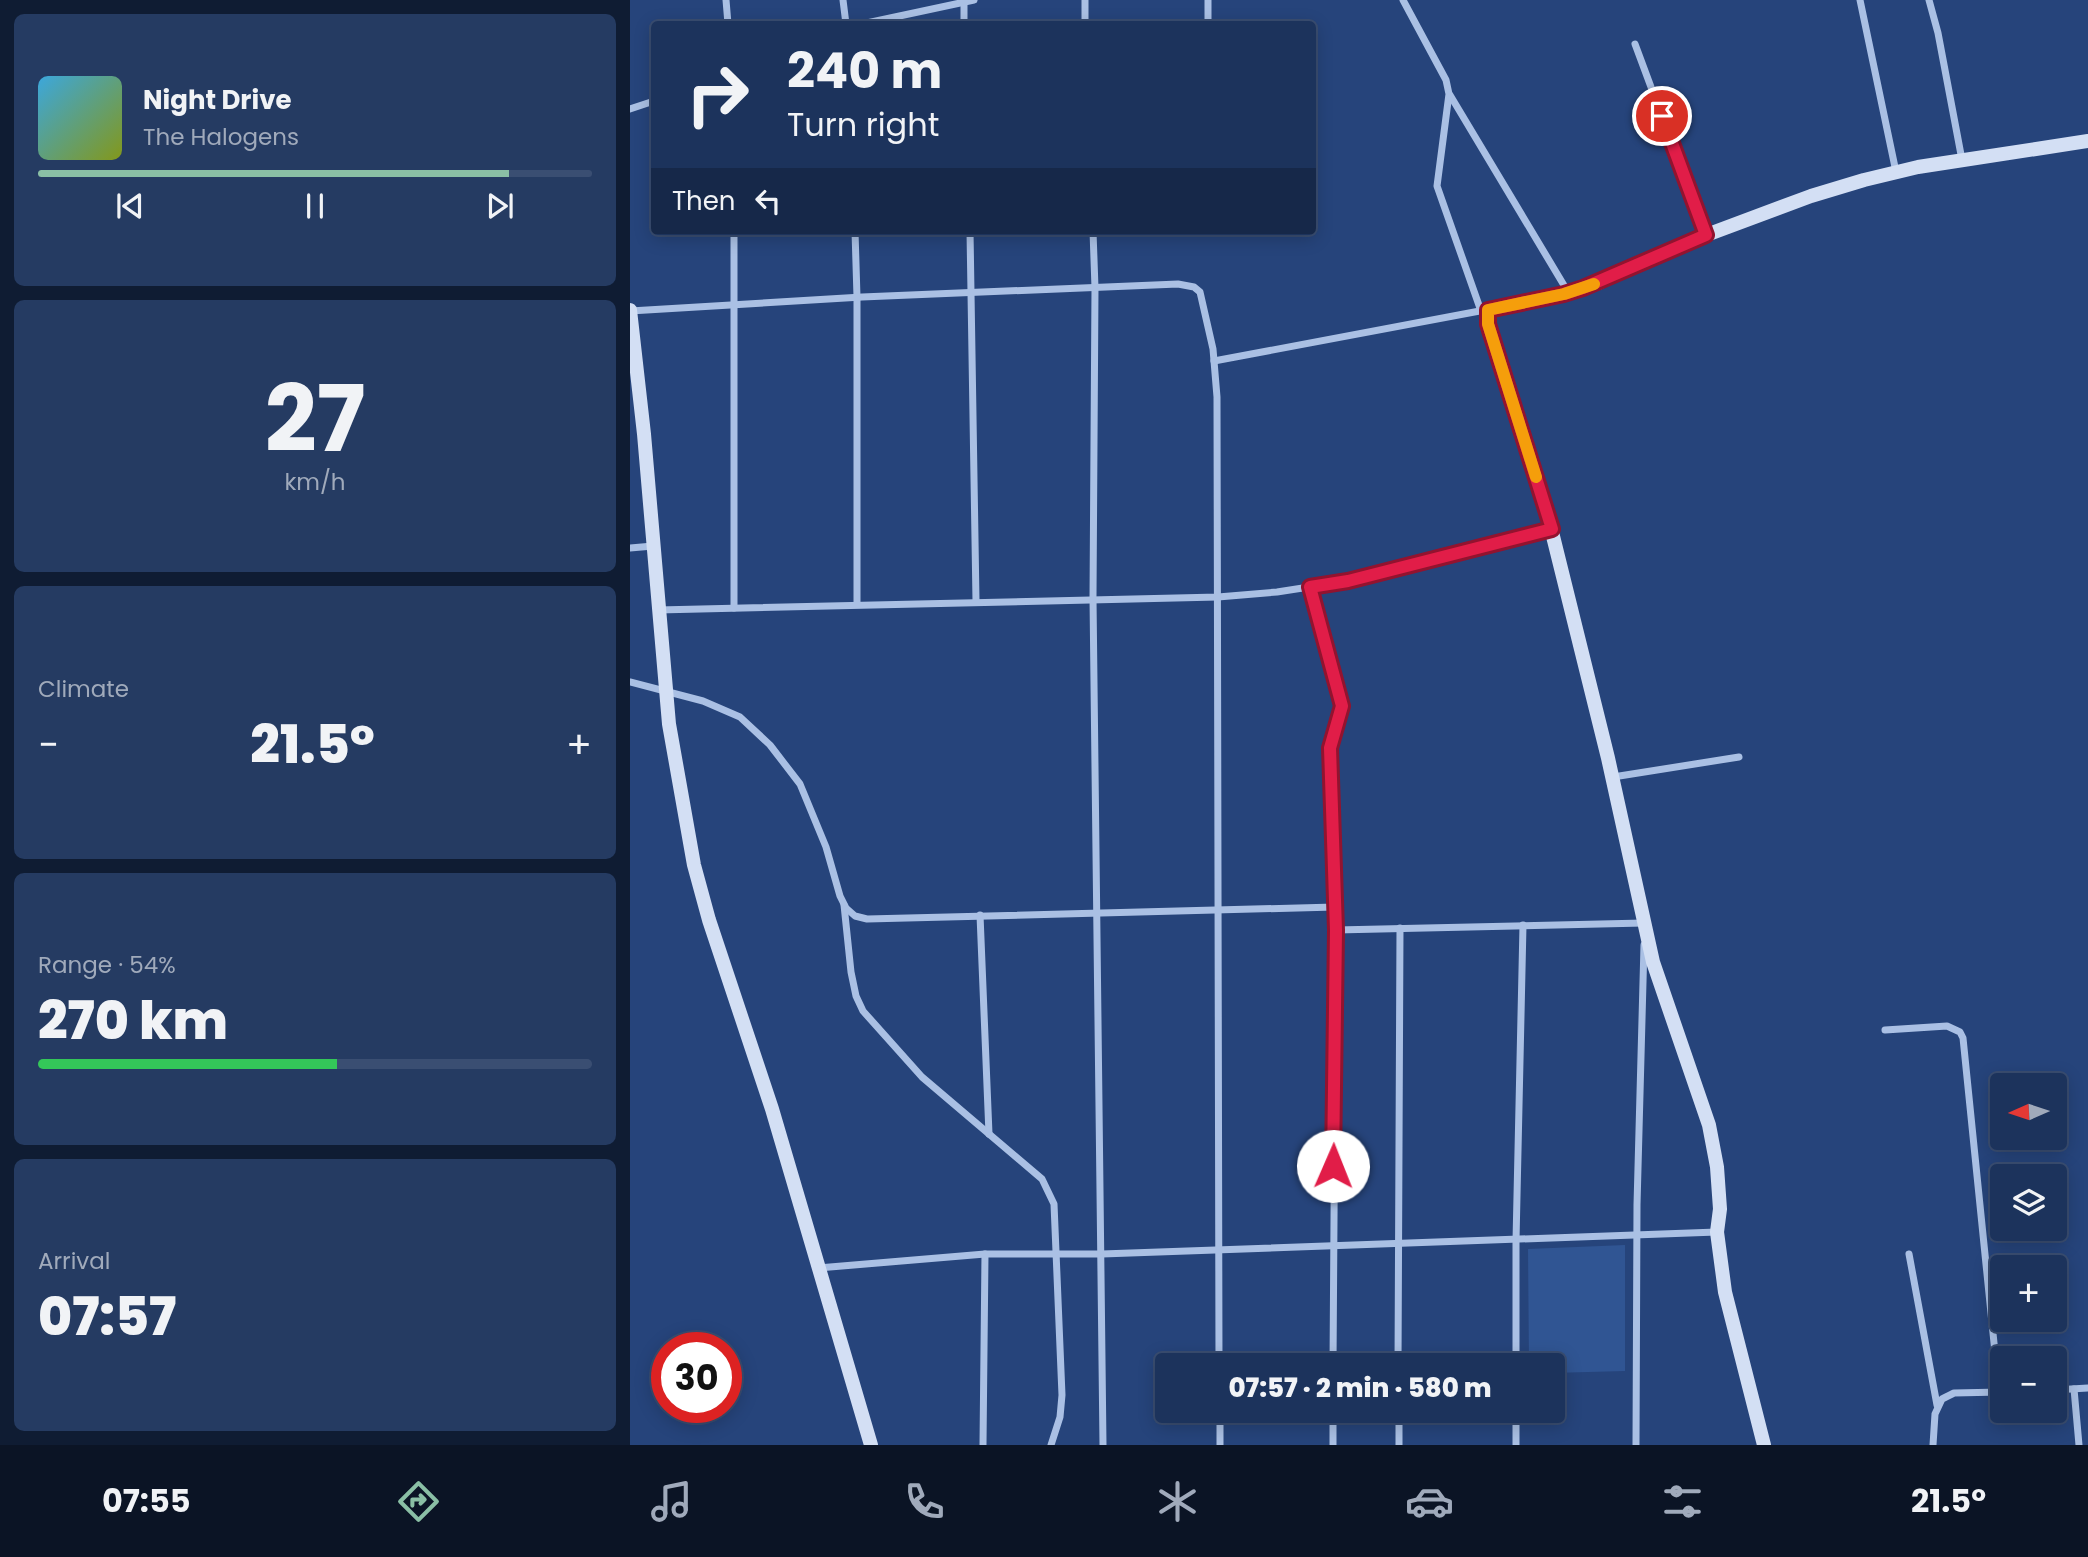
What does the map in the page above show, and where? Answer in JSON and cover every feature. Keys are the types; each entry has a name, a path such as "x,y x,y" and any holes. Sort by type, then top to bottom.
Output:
{"street":[{"path":"726,0 728,21"},
{"path":"843,0 846,21"},
{"path":"875,21 974,0"},
{"path":"1084,0 1085,21"},
{"path":"1208,0 1208,21"},
{"path":"1404,0 1441,67 1449,94 1568,293"},
{"path":"1860,0 1896,172"},
{"path":"1929,0 1962,160"},
{"path":"964,1 964,21"},
{"path":"1636,44 1706,235"},
{"path":"1449,94 1437,186 1485,310 1552,529 1613,777 1654,962 1709,1125 1717,1167 1720,1209 1717,1232 1725,1292 1761,1428 1762,1445"},
{"path":"630,109 651,103"},
{"path":"1214,361 1568,293 1598,283 1706,235 1811,196 1896,172 2088,141"},
{"path":"734,235 734,608"},
{"path":"855,235 857,604"},
{"path":"970,235 976,601"},
{"path":"1093,235 1093,598 1103,1445"},
{"path":"870,1445 772,1109 709,920 694,865 676,768 666,693 653,546 637,434 630,310 1178,284 1194,287 1200,292 1214,361 1217,397 1219,1353"},
{"path":"658,610 1218,597 1277,592 1348,581 1552,529"},
{"path":"630,548 653,546"},
{"path":"1310,587 1342,699 1341,714 1330,748 1336,930 1333,1353"},
{"path":"630,682 703,701 740,717 770,745 800,784 827,846 844,903 851,972 856,996 863,1011 922,1077 1042,1178 1054,1204 1062,1395 1060,1417 1051,1445"},
{"path":"1613,777 1739,757"},
{"path":"844,903 855,916 867,919 1335,907"},
{"path":"980,915 989,1134"},
{"path":"1336,930 1644,922"},
{"path":"1636,1445 1636,1237 1644,922"},
{"path":"1516,1353 1523,925"},
{"path":"1398,1353 1400,928"},
{"path":"1885,1030 1947,1026 1960,1032 1963,1038 1996,1346"},
{"path":"818,1268 985,1254 1102,1254 1636,1237 1717,1232"},
{"path":"983,1445 985,1254"},
{"path":"1909,1254 1937,1405 1934,1444"},
{"path":"2067,1389 2088,1388"},
{"path":"2074,1389 2079,1445"},
{"path":"1937,1405 1954,1393 1990,1392"},
{"path":"1220,1423 1220,1445"},
{"path":"1333,1423 1333,1445"},
{"path":"1399,1423 1399,1445"},
{"path":"1516,1423 1516,1445"}],"shaded area":[{"path":"1625,1245 1625,1371 1565,1373 1565,1353 1529,1353 1528,1249"}],"slow traffic":[{"path":"1536,477 1488,324 1488,310 1564,294 1594,284"}],"route":[{"path":"1333,1166 1336,930 1330,748 1331,738 1341,714 1342,699 1310,587 1348,581 1552,529 1488,324 1488,310 1564,294 1598,283 1706,235 1662,116"}]}
